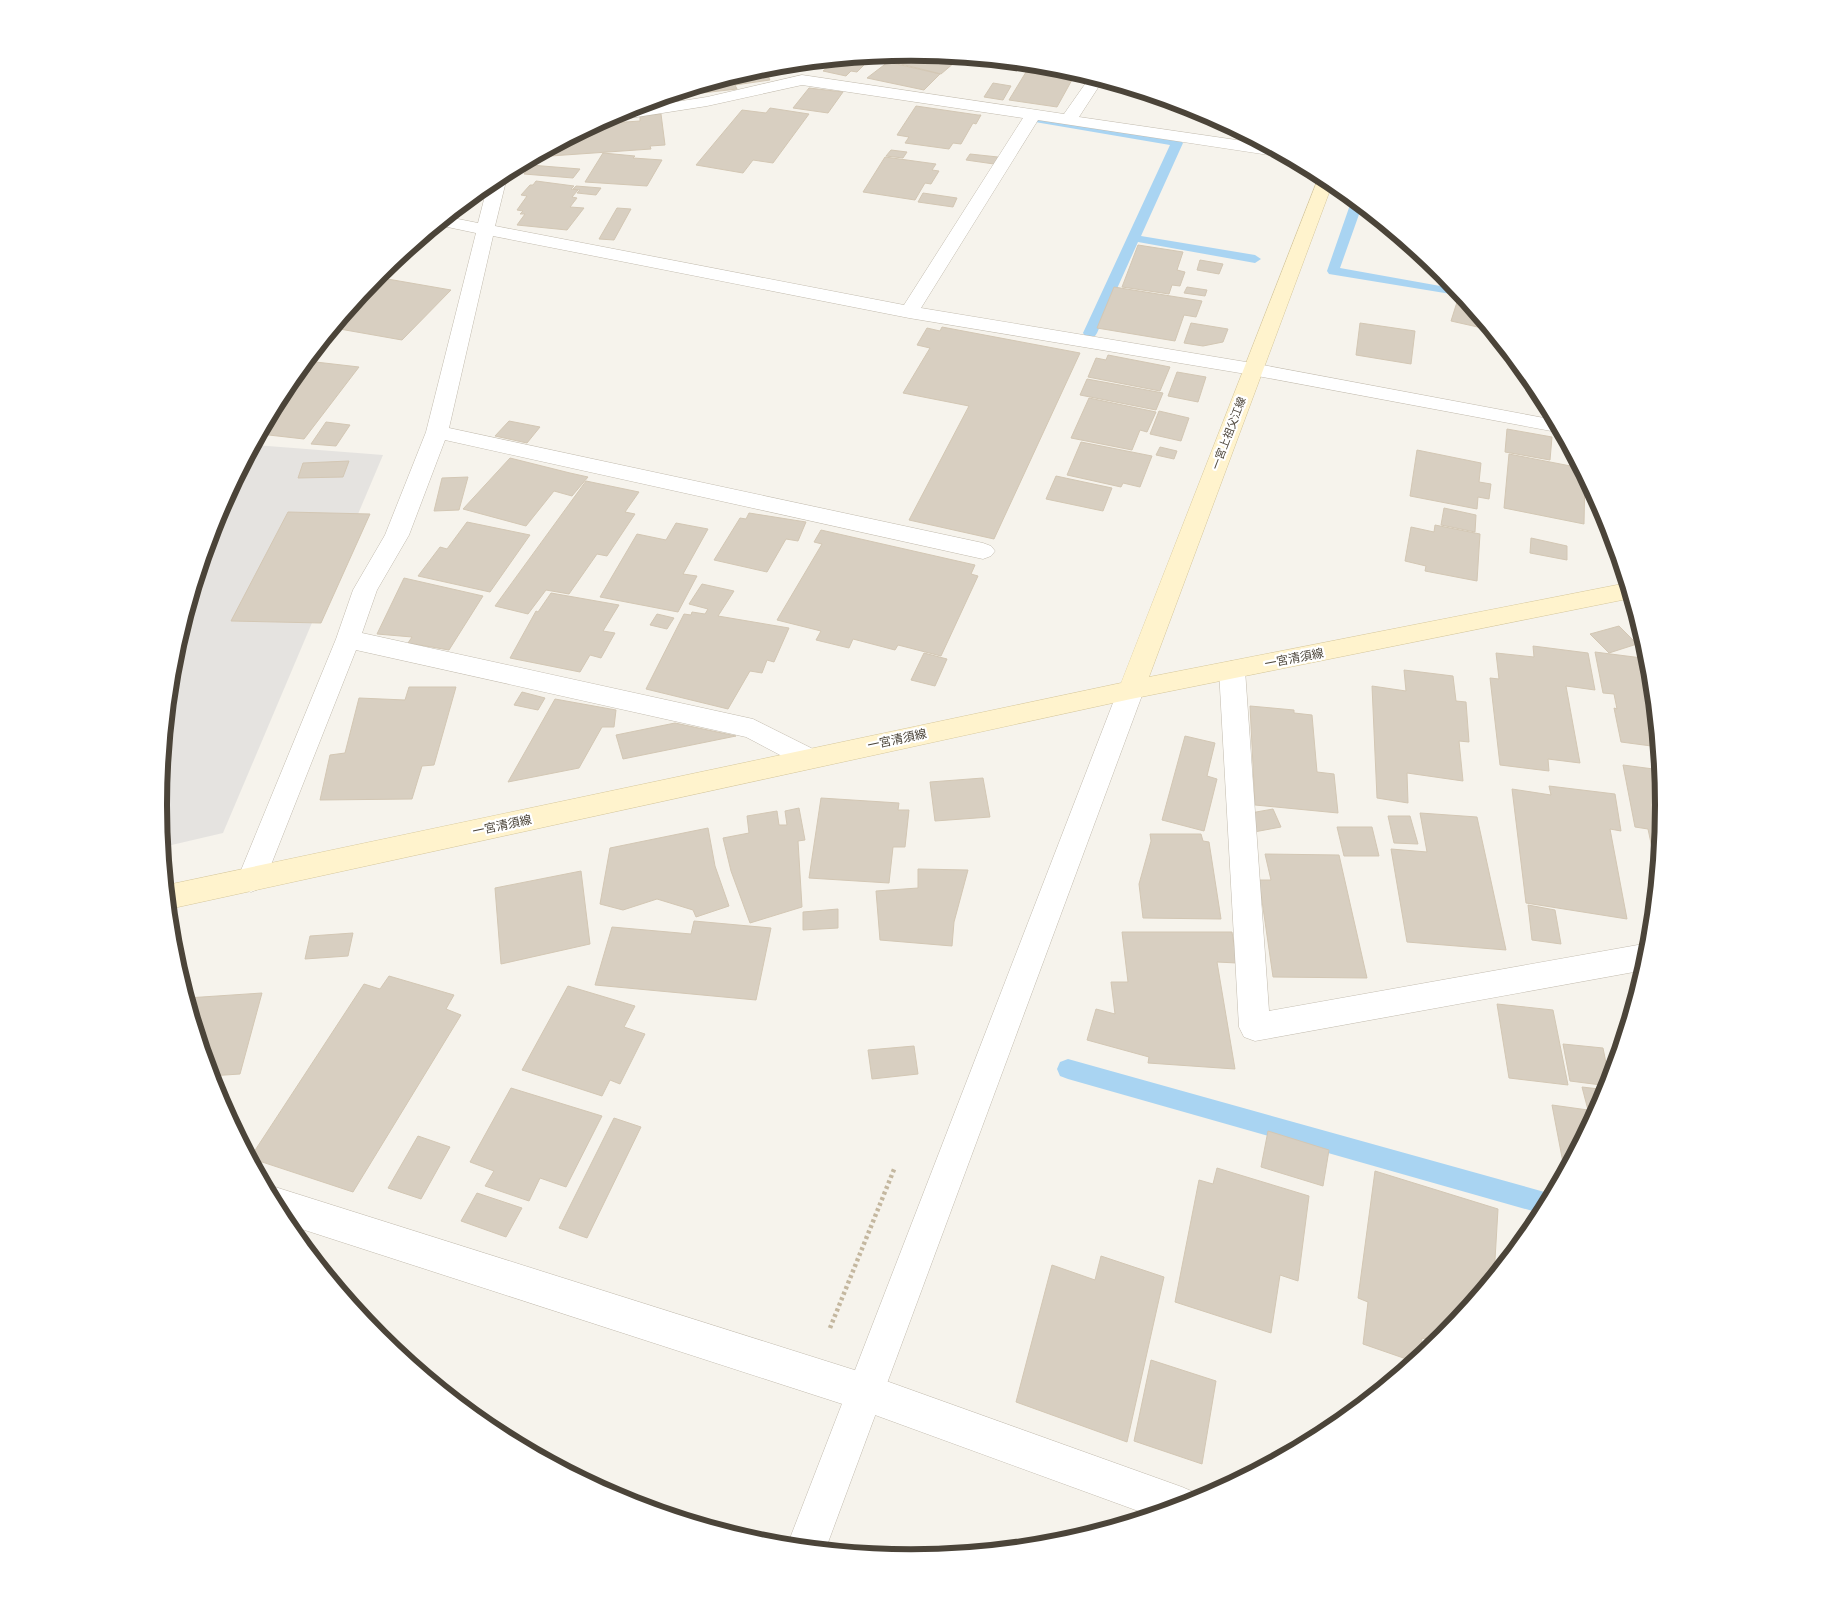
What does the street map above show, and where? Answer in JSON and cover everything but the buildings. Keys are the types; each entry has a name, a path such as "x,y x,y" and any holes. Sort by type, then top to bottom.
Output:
{"main road":[{"name":"一宮上祖父江線","path":"1131,690 1323,186"},
{"name":"一宮清須線","path":"173,896 1131,690 1624,592"}],"street":[{"path":"802,70 802,80"},
{"path":"641,113 756,91 802,80 1261,149"},
{"path":"1069,119 1092,84"},
{"path":"909,312 1034,114"},
{"path":"251,880 348,639 365,590 397,535 437,432 495,189"},
{"path":"449,222 909,312 1252,369 1551,426"},
{"path":"437,432 983,551"},
{"path":"348,639 753,729 808,758"},
{"path":"1232,670 1254,1027 1639,958"},
{"path":"808,1542 1131,690"},
{"path":"286,1207 864,1392 1170,1503"}],"shaded area":[{"path":"260,445 383,455 223,833 169,846 167,806 174,708 182,660 207,566 224,521"}],"waterway":[{"path":"1039,120 1177,143 1133,238"},
{"path":"1355,208 1333,271 1449,291"},
{"path":"1090,333 1133,238"},
{"path":"1133,238 1255,259"},
{"path":"1068,1069 1541,1202"}]}
